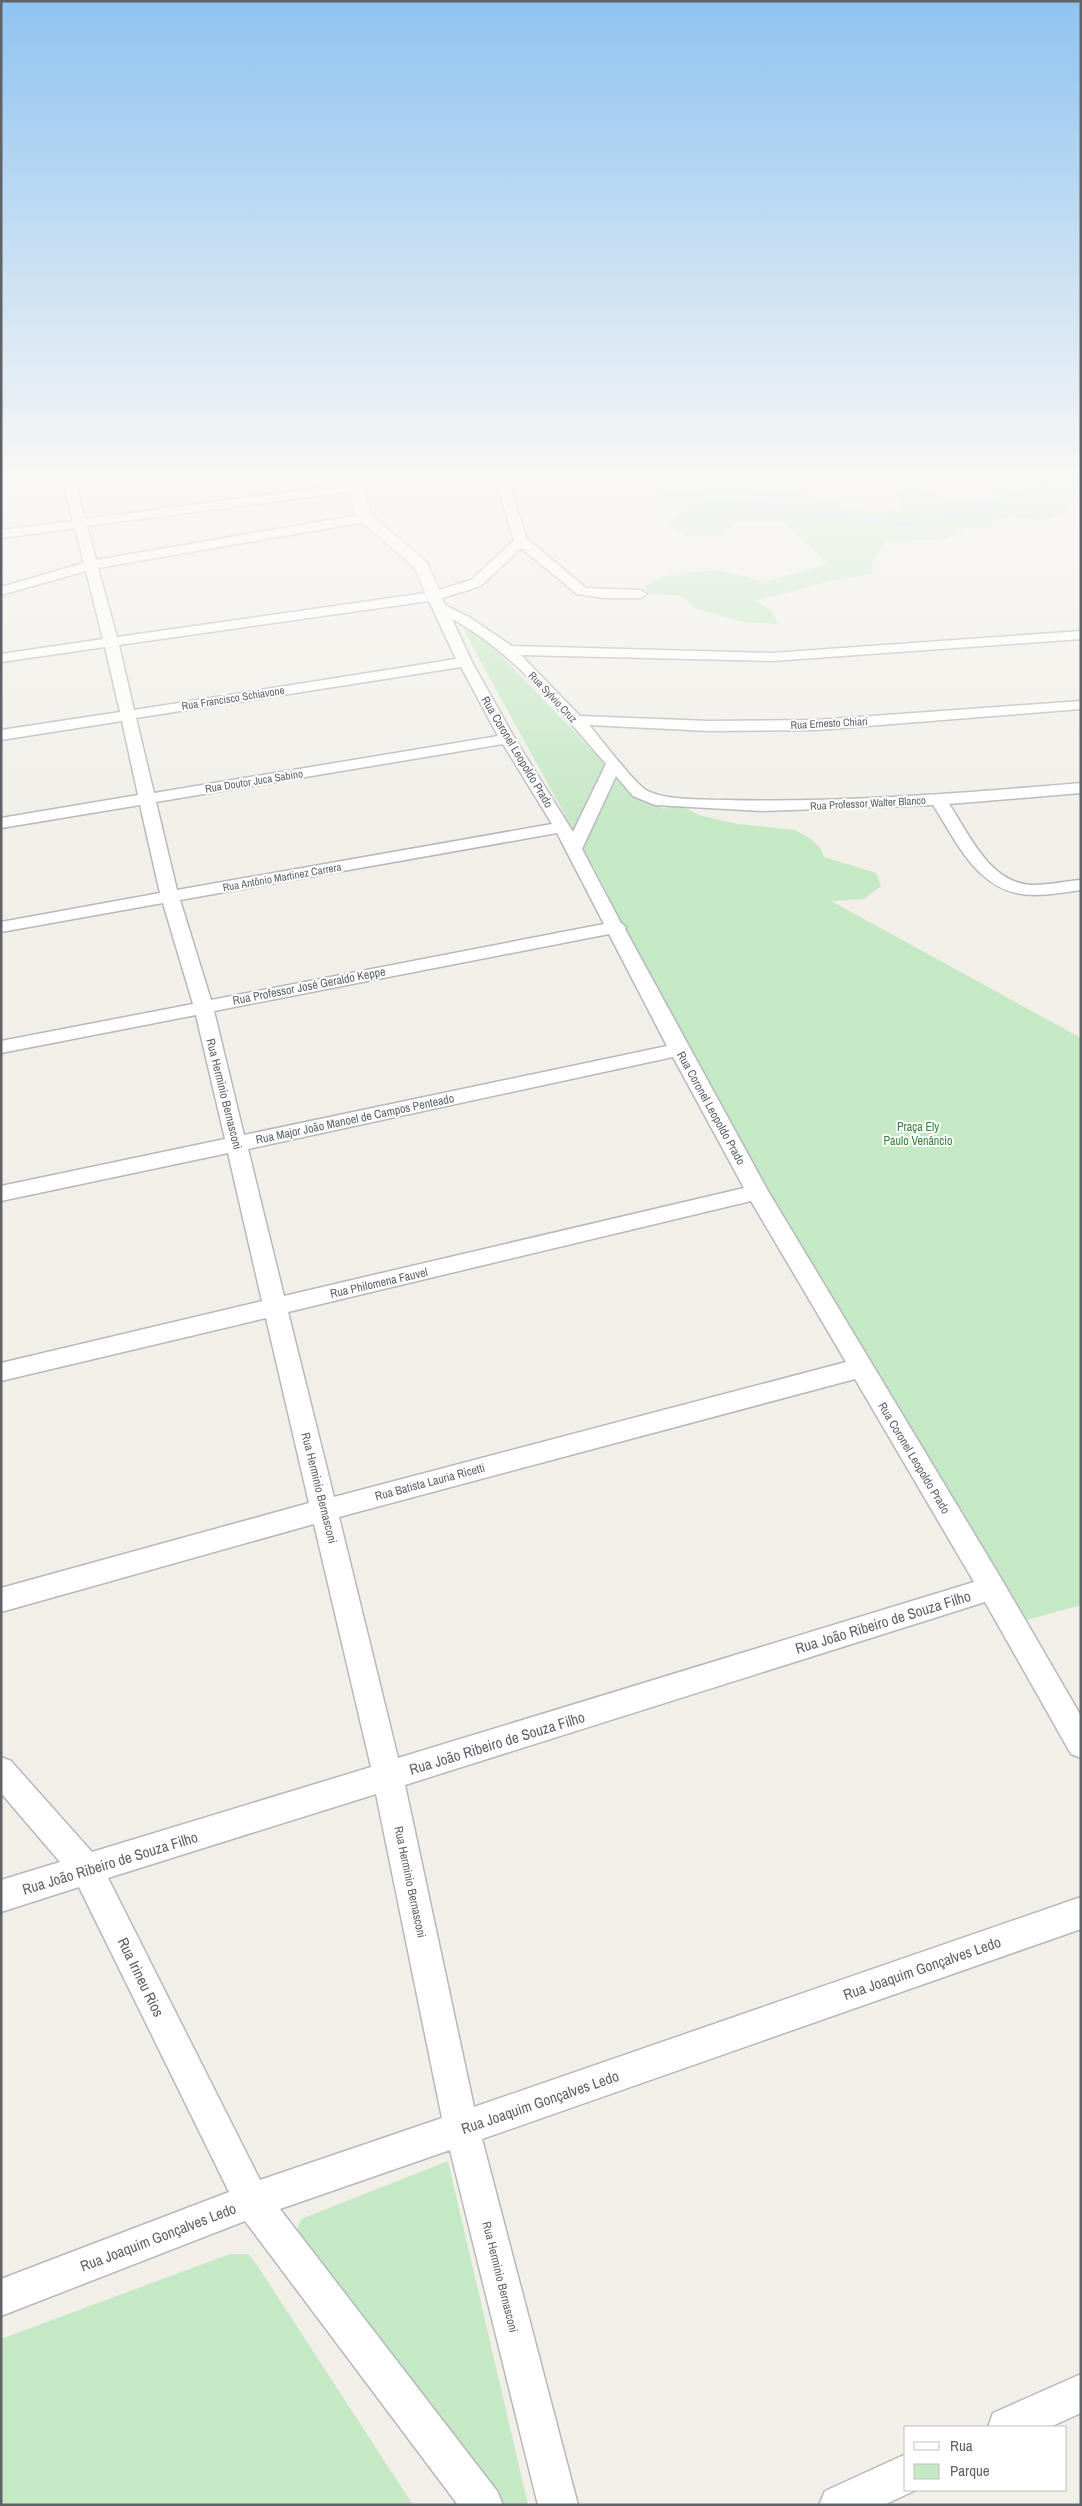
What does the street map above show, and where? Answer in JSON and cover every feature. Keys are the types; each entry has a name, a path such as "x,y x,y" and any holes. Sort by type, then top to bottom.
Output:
{"street":[{"name":"Rua Herminio Bernasconi","path":"98,591 170,897 203,1006 325,1510 388,1777 462,2130 558,2505"},
{"name":"Rua Coronel Leopoldo Prado","path":"432,591 466,662 507,740 574,848 757,1192 992,1588 1081,1744"},
{"path":"1,658 111,642 437,602 460,591"},
{"path":"582,591 604,594 640,594"},
{"name":"Rua Sylvio Cruz","path":"437,602 509,650 576,720 639,793 656,800"},
{"path":"509,650 772,657 1081,635"},
{"name":"Rua Francisco Schiavone","path":"1,735 466,662"},
{"name":"Rua Ernesto Chiari","path":"576,720 709,726 816,726 1081,706"},
{"name":"Rua Doutor Juca Sabino","path":"1,823 507,740"},
{"path":"574,848 613,765"},
{"name":"Rua Professor Walter Blanco","path":"656,800 811,807 938,800 1081,788"},
{"path":"938,800 985,871 1005,884 1033,890 1081,885"},
{"name":"Rua Antônio Martinez Carrera","path":"1,927 562,827"},
{"name":"Rua Professor José Geraldo Keppe","path":"1,1047 203,1006 617,927"},
{"name":"Rua Major João Manoel de Campos Penteado","path":"1,1194 680,1050"},
{"name":"Rua Philomena Fauvel","path":"1,1372 757,1192"},
{"name":"Rua Batista Lauria Ricetti","path":"1,1600 325,1510 860,1368"},
{"name":"Rua João Ribeiro de Souza Filho","path":"1,1896 992,1588"},
{"name":"Rua Irineu Rios","path":"1,1771 87,1870 252,2201 483,2505"},
{"name":"Rua Joaquim Gonçalves Ledo","path":"1,2298 252,2201 462,2130 1081,1913"},
{"path":"1009,2426 1081,2393"},
{"path":"839,2505 904,2475"}],"green space":[{"path":"647,591 793,591 755,601 772,612 777,624 743,622 697,609 687,600 677,595 648,594"},
{"name":"Praça Ely Paulo Venâncio","path":"470,628 497,651 632,792 664,809 669,805 684,807 699,815 737,824 795,830 811,839 821,849 824,857 876,873 881,886 864,899 831,901 1081,1038 1081,1605 1023,1621 786,1233 623,928 604,886 470,642 464,629"},
{"path":"448,2161 528,2505 488,2505 295,2238 301,2219"},
{"path":"230,2254 248,2254 255,2262 413,2505 1,2505 1,2339"}]}
